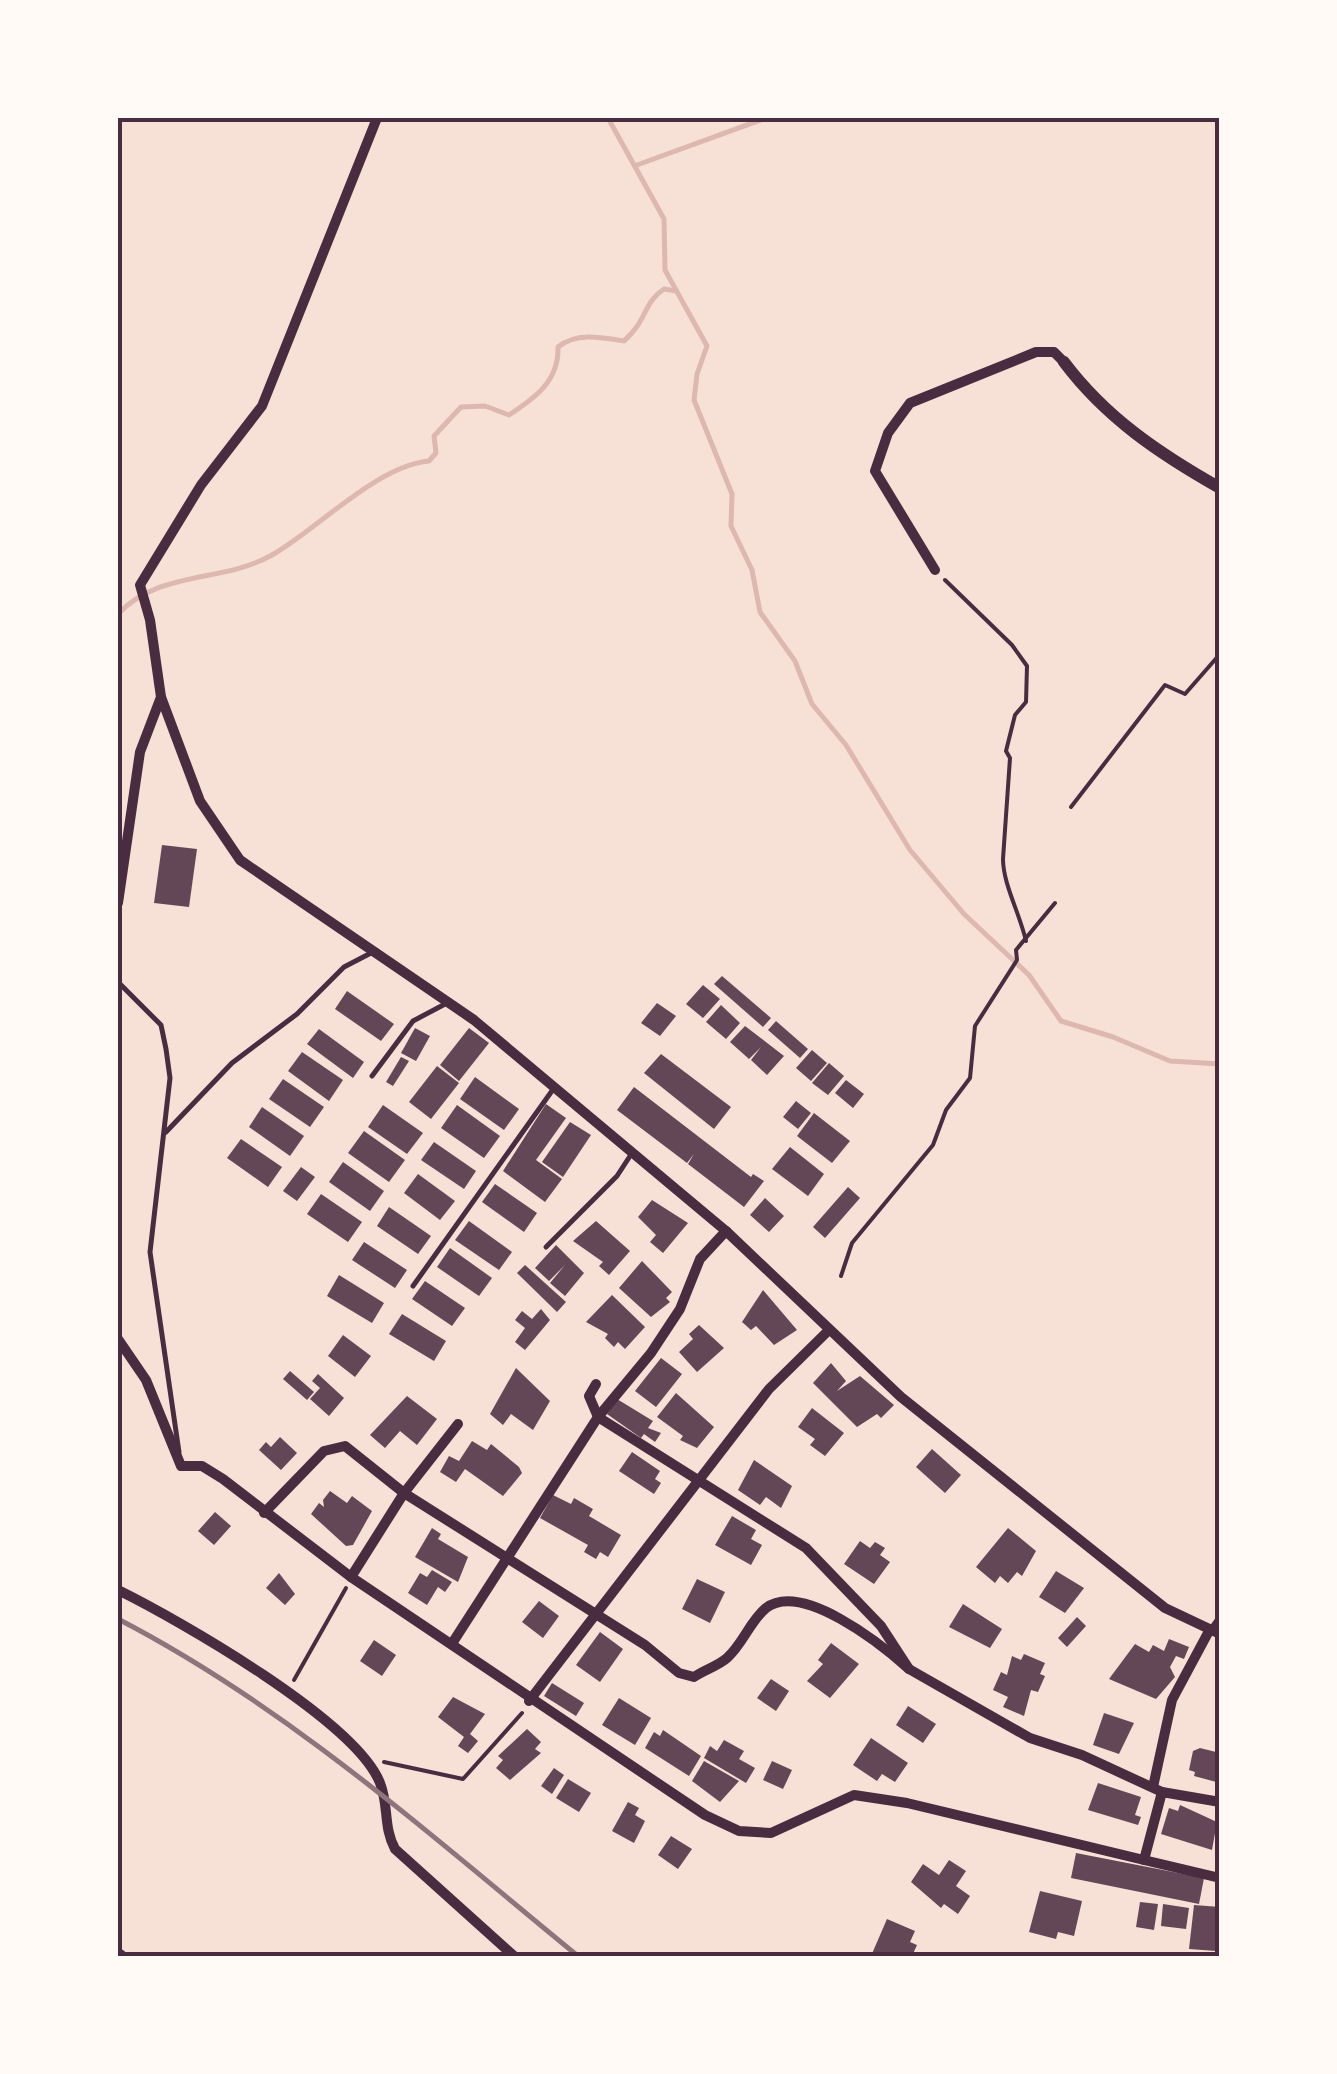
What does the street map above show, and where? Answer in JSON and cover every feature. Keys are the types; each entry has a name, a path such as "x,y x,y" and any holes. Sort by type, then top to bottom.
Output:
{"street":[{"path":"377,118 262,406 201,484 140,584 150,620 161,697 200,801 240,860 451,1004 556,1086 726,1231 901,1397 1165,1608 1214,1632 1172,1700 1144,1860"},
{"path":"934,570 876,471 888,433 910,404 1036,352 1054,352 1090,396 1157,452 1220,488"},
{"path":"118,903 140,752 161,697"},
{"path":"453,1642 598,1417 652,1353 680,1309 700,1259 726,1231"},
{"path":"529,1700 696,1481 797,1357 829,1330"},
{"path":"118,1338 146,1380 181,1466 202,1466 351,1577 453,1642 529,1700 706,1815 739,1831 771,1833 854,1796 908,1803 1220,1878"},
{"path":"596,1384 589,1396 598,1417 806,1548 881,1626 909,1669"},
{"path":"351,1577 404,1494 458,1424"},
{"path":"264,1512 333,1446 345,1446 404,1494 645,1646 679,1673 694,1678 727,1658 768,1606 794,1599 811,1604 882,1645 909,1669 1030,1738 1158,1789 1220,1802"},
{"path":"118,1590 194,1630 287,1693 346,1740 380,1780 386,1832 395,1849 514,1956"}],"lane":[{"path":"164,1134 232,1064 297,1014 344,967 374,951"},
{"path":"118,982 161,1025 170,1078 150,1252 181,1466"},
{"path":"372,1076 413,1021 451,1004"},
{"path":"413,1286 556,1086"},
{"path":"546,1246 617,1176 634,1150"},
{"path":"1214,1632 1220,1616"}],"path":[{"path":"934,570 1012,645 1027,666 1026,702 1015,715 1006,751 1010,758 1003,859 1003,874 1018,903 1026,940"},
{"path":"1071,807 1165,685 1189,692 1220,654"},
{"path":"841,1276 852,1243 933,1145 946,1110 970,1078 975,1026 1017,960 1016,950 1055,903"},
{"path":"287,1693 351,1577"},
{"path":"368,1766 390,1760 463,1779 529,1700"}],"building":[{"path":"162,845 197,849 189,907 154,903"},
{"path":"722,976 771,1018 763,1027 714,984"},
{"path":"703,985 720,999 703,1018 686,1004"},
{"path":"347,991 394,1024 381,1041 335,1009"},
{"path":"657,1003 676,1016 660,1036 641,1023"},
{"path":"721,1005 740,1023 726,1039 706,1022"},
{"path":"776,1021 808,1049 800,1058 768,1030"},
{"path":"745,1026 784,1056 767,1075 751,1060 761,1047 749,1059 730,1042"},
{"path":"415,1028 430,1036 416,1061 401,1053"},
{"path":"469,1028 489,1043 459,1081 440,1065"},
{"path":"319,1029 364,1062 353,1078 307,1044"},
{"path":"812,1050 827,1063 811,1081 796,1068"},
{"path":"302,1052 343,1080 329,1101 288,1071"},
{"path":"661,1054 731,1107 714,1129 644,1073"},
{"path":"401,1057 409,1061 393,1086 386,1082"},
{"path":"829,1063 844,1076 828,1095 812,1083"},
{"path":"437,1066 459,1083 431,1119 409,1102"},
{"path":"475,1077 519,1109 504,1130 460,1099"},
{"path":"283,1079 324,1107 310,1127 269,1099"},
{"path":"846,1080 864,1094 853,1108 835,1093"},
{"path":"634,1087 751,1177 753,1174 764,1181 744,1207 688,1164 694,1154 687,1163 617,1110"},
{"path":"796,1101 811,1113 798,1129 783,1117"},
{"path":"546,1104 566,1118 536,1160 562,1179 545,1202 503,1171"},
{"path":"383,1105 423,1133 407,1154 368,1127"},
{"path":"457,1105 500,1136 484,1158 441,1128"},
{"path":"262,1107 304,1136 290,1156 249,1127"},
{"path":"814,1113 850,1141 832,1163 797,1136"},
{"path":"570,1122 591,1135 563,1177 542,1162"},
{"path":"364,1131 405,1160 389,1182 348,1153"},
{"path":"241,1139 282,1167 268,1187 227,1158"},
{"path":"434,1142 476,1171 464,1189 421,1160"},
{"path":"790,1147 824,1174 808,1196 772,1169"},
{"path":"343,1162 384,1191 370,1211 329,1182"},
{"path":"301,1167 315,1177 297,1201 283,1191"},
{"path":"418,1174 455,1201 440,1220 404,1193"},
{"path":"495,1184 537,1213 524,1232 482,1202"},
{"path":"848,1187 860,1198 825,1238 813,1227"},
{"path":"321,1194 362,1222 348,1242 307,1214"},
{"path":"765,1198 784,1216 769,1232 750,1215"},
{"path":"652,1200 688,1223 663,1253 650,1242 656,1235 638,1217"},
{"path":"389,1207 431,1236 418,1254 377,1226"},
{"path":"469,1221 512,1252 499,1270 455,1240"},
{"path":"596,1221 630,1251 609,1275 599,1266 603,1262 573,1241"},
{"path":"364,1242 407,1270 395,1288 352,1260"},
{"path":"556,1245 584,1273 565,1296 550,1283 565,1265 549,1281 535,1268"},
{"path":"450,1248 492,1278 479,1296 437,1267"},
{"path":"642,1261 672,1292 666,1298 670,1302 651,1317 619,1288"},
{"path":"525,1265 566,1302 557,1312 517,1273"},
{"path":"339,1275 384,1303 372,1323 327,1296"},
{"path":"425,1281 465,1308 452,1326 412,1299"},
{"path":"763,1290 797,1330 774,1345 756,1326 751,1330 742,1322"},
{"path":"612,1295 645,1327 625,1349 618,1342 614,1347 605,1338 608,1334 586,1322"},
{"path":"541,1309 550,1320 525,1350 515,1342 525,1328 515,1320 522,1311 532,1319"},
{"path":"402,1314 446,1341 434,1361 389,1334"},
{"path":"699,1325 724,1348 697,1372 679,1352 693,1339 689,1334"},
{"path":"343,1335 371,1356 355,1377 328,1356"},
{"path":"661,1358 682,1374 656,1407 635,1391"},
{"path":"831,1363 846,1381 837,1391 860,1376 894,1405 881,1418 877,1414 857,1427 813,1383"},
{"path":"516,1368 550,1401 533,1430 511,1414 503,1425 490,1414"},
{"path":"290,1371 314,1392 307,1400 283,1379"},
{"path":"318,1374 344,1398 329,1416 310,1399 320,1388 312,1381"},
{"path":"676,1393 714,1427 697,1448 680,1440 683,1436 657,1417"},
{"path":"407,1396 437,1419 417,1445 400,1431 385,1448 370,1435"},
{"path":"617,1399 653,1421 648,1428 661,1433 655,1442 644,1434 641,1438 607,1414"},
{"path":"812,1408 844,1433 825,1456 810,1445 815,1439 798,1427"},
{"path":"280,1437 297,1453 281,1470 259,1450 266,1442 271,1447"},
{"path":"472,1441 487,1450 491,1444 519,1467 522,1473 503,1496 465,1469 456,1482 440,1472 449,1456 459,1461"},
{"path":"932,1449 961,1475 945,1493 916,1467"},
{"path":"632,1452 660,1471 655,1479 661,1483 654,1494 619,1471"},
{"path":"754,1460 792,1486 781,1508 766,1497 760,1505 738,1490"},
{"path":"330,1491 347,1503 352,1496 372,1511 353,1545 346,1546 311,1514 319,1503 324,1507 323,1500"},
{"path":"553,1495 571,1504 574,1498 593,1509 589,1516 621,1535 608,1557 600,1552 596,1559 584,1552 588,1545 540,1518"},
{"path":"215,1512 231,1526 214,1545 198,1531"},
{"path":"732,1516 756,1530 751,1539 762,1545 751,1565 715,1545"},
{"path":"432,1528 441,1534 438,1539 468,1557 458,1582 415,1557"},
{"path":"1008,1528 1036,1551 1022,1576 1017,1572 1008,1583 1000,1576 995,1583 976,1567"},
{"path":"860,1541 870,1548 875,1542 885,1548 880,1555 890,1562 874,1584 844,1564"},
{"path":"432,1570 452,1582 445,1592 438,1587 427,1605 408,1593 420,1573 427,1577"},
{"path":"1056,1571 1084,1588 1065,1613 1039,1597"},
{"path":"279,1573 295,1594 285,1605 266,1588"},
{"path":"697,1579 725,1592 710,1623 682,1609"},
{"path":"539,1601 559,1616 543,1638 522,1622"},
{"path":"963,1604 1002,1629 990,1648 949,1627"},
{"path":"1077,1617 1086,1626 1067,1647 1058,1638"},
{"path":"600,1632 623,1649 600,1682 576,1665"},
{"path":"1169,1639 1189,1647 1184,1659 1176,1656 1170,1667 1175,1677 1156,1699 1109,1679 1135,1644 1149,1652 1153,1645 1164,1651"},
{"path":"374,1640 396,1655 382,1676 360,1661"},
{"path":"831,1643 859,1664 830,1698 807,1681 823,1664 818,1660"},
{"path":"1024,1654 1045,1663 1040,1674 1045,1676 1038,1692 1031,1690 1024,1716 1003,1707 1008,1697 993,1690 1001,1672 1007,1675 1012,1656 1021,1660"},
{"path":"771,1679 789,1691 776,1711 757,1698"},
{"path":"552,1683 584,1703 576,1716 544,1696"},
{"path":"453,1697 485,1714 470,1734 478,1741 468,1753 458,1746 464,1737 438,1717"},
{"path":"619,1698 651,1718 635,1745 602,1725"},
{"path":"908,1706 936,1724 923,1743 896,1725"},
{"path":"1104,1713 1134,1723 1119,1754 1093,1745"},
{"path":"527,1729 541,1742 535,1749 541,1753 510,1780 496,1768 503,1760 498,1756"},
{"path":"663,1730 701,1756 689,1776 645,1748 654,1732 660,1736"},
{"path":"871,1738 908,1763 895,1782 882,1774 877,1781 853,1765"},
{"path":"724,1740 744,1751 739,1759 755,1768 746,1783 704,1758 710,1746 717,1751"},
{"path":"1200,1748 1220,1753 1220,1783 1194,1776 1195,1772 1189,1770 1193,1751"},
{"path":"704,1761 739,1781 720,1802 692,1781"},
{"path":"772,1761 792,1770 783,1789 763,1780"},
{"path":"554,1768 564,1775 552,1794 541,1786"},
{"path":"568,1779 591,1793 579,1812 556,1798"},
{"path":"1098,1783 1141,1797 1135,1815 1141,1817 1138,1825 1088,1810"},
{"path":"628,1802 639,1808 635,1815 645,1821 634,1843 612,1831"},
{"path":"1180,1805 1217,1822 1212,1850 1161,1834 1169,1808 1178,1811"},
{"path":"671,1836 692,1849 678,1869 658,1855"},
{"path":"1076,1853 1204,1878 1199,1904 1071,1878"},
{"path":"949,1860 966,1871 956,1886 970,1896 958,1914 944,1904 941,1908 911,1882 923,1864 939,1875"},
{"path":"1040,1891 1082,1901 1074,1936 1058,1932 1056,1939 1029,1932"},
{"path":"1140,1902 1158,1904 1154,1930 1136,1927"},
{"path":"1163,1904 1189,1908 1186,1929 1161,1926"},
{"path":"1194,1905 1220,1907 1216,1951 1189,1949"},
{"path":"887,1919 915,1931 910,1942 917,1945 912,1956 871,1956"}],"waterway":[{"path":"608,118 664,219 665,270 707,346 697,374 694,400 732,494 731,526 752,570 760,612 795,661 812,704 846,745 910,850 964,914 1029,975 1061,1021 1170,1061 1220,1064"},
{"path":"637,165 766,118"},
{"path":"118,614 152,590 233,570 272,555 368,486 409,465 429,461 436,453 434,436 461,407 485,406 509,415 550,379 558,347 581,337 624,341 657,294 664,289 676,291"}],"railway":[{"path":"118,1619 181,1654 299,1732 578,1956"}]}
